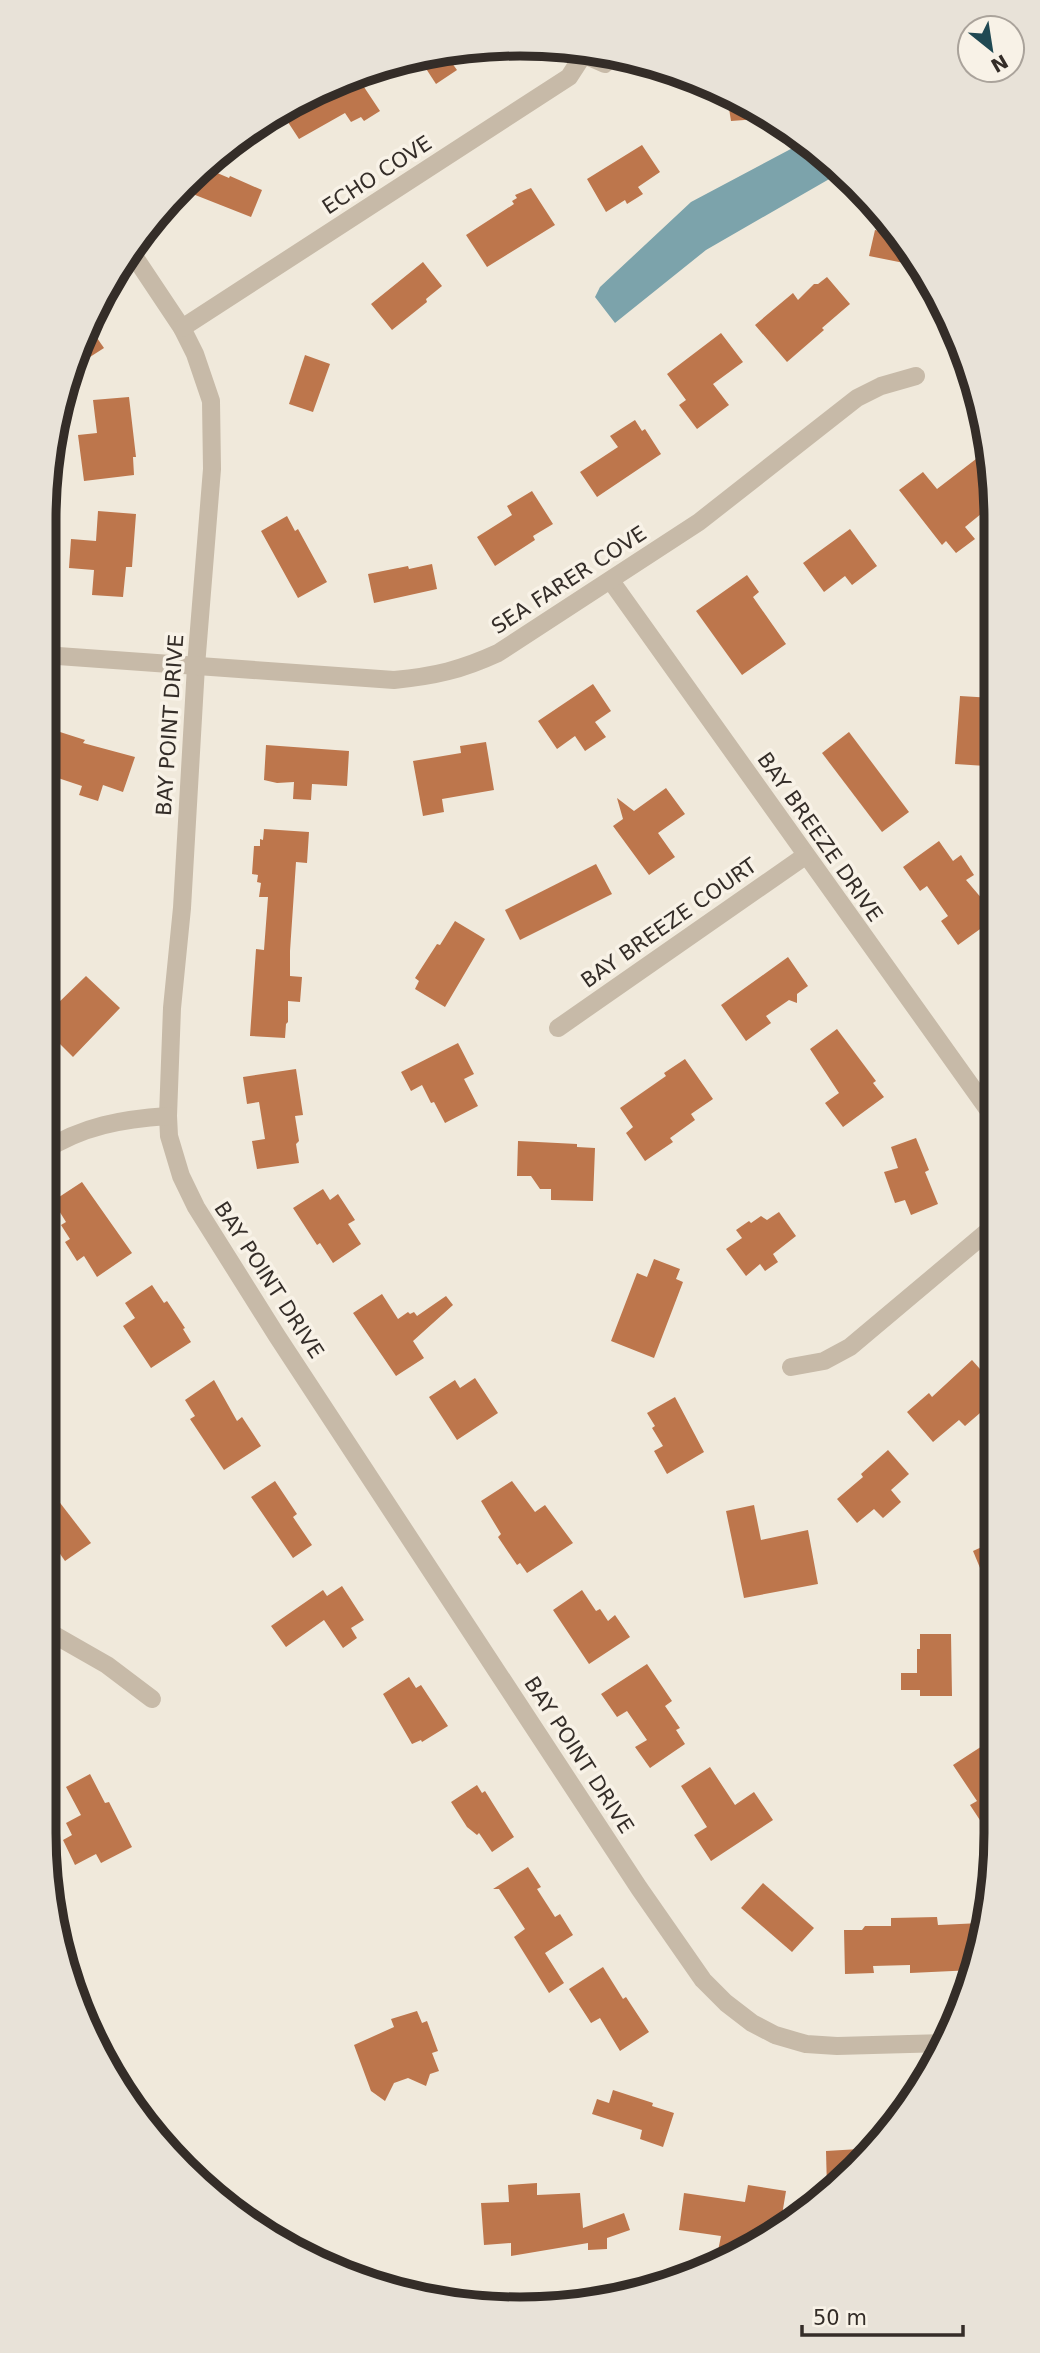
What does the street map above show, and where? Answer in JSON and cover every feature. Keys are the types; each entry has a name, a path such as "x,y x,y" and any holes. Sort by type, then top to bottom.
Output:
{"street":[{"name":"ECHO COVE","path":"182,328 569,77 577,67 578,60"},
{"name":"BAY POINT DRIVE","path":"136,259 182,328 195,354 211,401 212,469 196,667 182,908 172,1008 169,1136 181,1176 196,1207 292,1359 703,1980 726,2003 752,2023 775,2035 806,2044 837,2046 933,2043"},
{"name":"SEA FARER COVE","path":"56,656 394,680 436,676 471,666 498,653 699,522 857,398 881,386 916,376"},
{"name":"BAY BREEZE DRIVE","path":"611,581 984,1104"},
{"name":"BAY BREEZE COURT","path":"558,1028 806,856"},
{"path":"56,1143 96,1126 131,1118 168,1116"},
{"path":"791,1367 824,1360 850,1347 984,1234"},
{"path":"56,1636 107,1665 152,1699"}],"water":[{"path":"795,147 832,177 706,250 615,323 595,297 600,287 691,202"}],"building":[{"path":"451,61 457,70 436,84 424,66"},
{"path":"362,84 380,111 364,121 361,117 351,122 345,113 299,139 286,119 342,91"},
{"path":"729,106 754,119 731,121"},
{"path":"642,145 660,172 638,187 643,194 627,204 625,200 606,212 587,179"},
{"path":"214,171 229,178 230,176 262,190 251,217 191,193"},
{"path":"531,188 555,225 487,267 466,235 514,204 512,201 517,198 515,195"},
{"path":"875,230 883,232 907,264 869,256"},
{"path":"423,262 442,286 426,299 427,302 392,330 371,304"},
{"path":"827,277 850,304 787,362 755,325 793,293 798,300 814,284"},
{"path":"721,333 743,362 713,384 729,405 697,429 679,405 686,400 667,374"},
{"path":"95,335 104,348 85,360"},
{"path":"305,355 330,364 313,412 289,404"},
{"path":"129,397 136,457 133,457 134,475 84,481 78,435 97,433 93,400"},
{"path":"635,420 642,431 645,429 661,454 597,497 580,472 618,447 610,436"},
{"path":"976,459 981,465 984,512 965,527 975,539 956,553 946,541 942,545 899,490 923,472 937,489"},
{"path":"532,491 553,524 533,536 535,540 495,566 477,537 512,515 507,506"},
{"path":"98,511 136,514 132,567 126,567 123,597 92,595 94,570 69,568 71,539 96,541"},
{"path":"287,516 295,531 298,529 327,582 298,598 261,531"},
{"path":"850,529 877,566 852,585 845,576 824,592 803,563"},
{"path":"432,564 437,589 374,603 368,574"},
{"path":"747,575 759,592 753,597 786,644 742,675 696,611"},
{"path":"593,684 611,711 595,722 606,737 585,751 575,736 557,749 538,721"},
{"path":"960,696 984,697 984,766 955,764"},
{"path":"60,732 85,740 83,743 135,757 123,792 103,785 98,801 79,795 82,786 56,777 56,744"},
{"path":"849,732 909,812 882,832 822,753"},
{"path":"486,742 494,790 442,799 444,812 423,816 413,761 461,753 460,746"},
{"path":"266,745 349,751 347,786 312,784 311,800 293,799 294,782 277,783 264,780"},
{"path":"666,788 685,814 658,833 675,857 649,875 613,826 623,819 617,798 634,811"},
{"path":"264,829 309,832 307,863 296,862 290,951 290,976 302,977 300,1002 288,1001 285,1038 250,1036 256,949 264,950 268,897 259,897 261,883 257,882 258,875 252,874 254,846 260,846"},
{"path":"939,841 953,861 961,855 974,875 966,880 983,900 984,926 958,945 941,921 948,916 927,886 920,891 903,867"},
{"path":"596,864 612,894 520,940 505,910"},
{"path":"455,921 485,939 445,1007 415,989 419,981 415,978"},
{"path":"788,957 808,986 797,994 797,1003 789,1000 766,1016 771,1023 746,1041 721,1005"},
{"path":"86,976 120,1008 73,1057 56,1040 56,1005"},
{"path":"837,1029 876,1081 873,1083 884,1097 843,1127 825,1103 839,1093 810,1049"},
{"path":"458,1043 474,1074 464,1079 478,1106 445,1123 422,1085 411,1091 401,1072"},
{"path":"685,1059 713,1099 691,1114 695,1120 670,1138 673,1142 645,1161 626,1133 633,1127 620,1108 666,1076 664,1073"},
{"path":"296,1069 303,1115 295,1116 299,1163 257,1169 252,1141 265,1139 259,1102 247,1104 243,1077"},
{"path":"916,1138 929,1170 925,1172 938,1204 911,1215 905,1200 895,1203 884,1172 898,1168 891,1147"},
{"path":"518,1141 577,1144 577,1147 595,1148 593,1201 551,1200 551,1189 540,1189 531,1176 517,1176"},
{"path":"82,1182 132,1253 97,1277 84,1256 77,1261 65,1242 70,1239 61,1225 66,1222 56,1206 56,1199"},
{"path":"323,1189 330,1200 338,1194 355,1220 348,1224 361,1244 333,1263 320,1243 317,1245 293,1208"},
{"path":"779,1212 796,1236 773,1254 778,1262 765,1271 760,1264 746,1276 726,1249 742,1238 736,1230 749,1221 751,1223 761,1216 767,1220"},
{"path":"654,1259 680,1269 676,1279 683,1282 654,1358 611,1341 637,1273 647,1277"},
{"path":"152,1285 164,1303 167,1301 191,1342 151,1368 123,1326 135,1318 125,1303"},
{"path":"382,1294 398,1319 408,1312 414,1312 417,1316 446,1296 453,1305 413,1341 424,1358 396,1376 353,1313"},
{"path":"972,1360 984,1374 984,1410 965,1426 959,1420 933,1442 907,1412 929,1393 932,1397"},
{"path":"475,1378 498,1413 457,1440 429,1397 455,1380 460,1388"},
{"path":"214,1380 237,1421 242,1417 261,1446 224,1470 190,1419 195,1416 185,1400"},
{"path":"675,1397 704,1452 667,1474 654,1451 663,1446 647,1413"},
{"path":"888,1450 909,1474 891,1490 901,1502 883,1518 874,1509 857,1523 837,1499 863,1477 861,1474"},
{"path":"275,1481 297,1514 293,1517 312,1545 293,1558 251,1497"},
{"path":"512,1481 535,1512 545,1505 573,1543 527,1573 520,1563 517,1565 498,1537 501,1534 481,1501"},
{"path":"56,1498 91,1543 65,1561 56,1548"},
{"path":"754,1505 761,1540 808,1530 818,1584 744,1598 726,1511"},
{"path":"984,1546 984,1578 973,1551"},
{"path":"342,1586 364,1620 351,1628 357,1638 343,1648 324,1620 286,1647 271,1626 323,1590 327,1596"},
{"path":"582,1590 596,1611 600,1609 608,1621 615,1615 630,1637 589,1664 553,1610"},
{"path":"920,1634 951,1634 952,1696 920,1696 920,1690 901,1690 901,1673 917,1673"},
{"path":"647,1664 672,1701 665,1706 680,1728 676,1730 685,1744 650,1768 635,1747 647,1740 627,1711 617,1717 601,1694"},
{"path":"409,1677 416,1688 421,1685 448,1726 422,1742 421,1740 412,1744 383,1694"},
{"path":"984,1745 984,1826 970,1805 977,1801 953,1765"},
{"path":"710,1767 735,1805 754,1792 773,1820 711,1861 694,1835 707,1827 681,1786"},
{"path":"90,1774 105,1803 109,1802 132,1847 101,1863 96,1854 75,1865 63,1840 72,1835 66,1823 81,1815 66,1787"},
{"path":"477,1785 482,1793 485,1791 514,1837 492,1852 479,1833 477,1835 467,1827 451,1802"},
{"path":"528,1867 541,1887 537,1889 555,1917 560,1914 573,1935 545,1953 564,1983 549,1993 514,1937 525,1929 499,1889 493,1889"},
{"path":"763,1883 814,1928 792,1952 741,1908"},
{"path":"937,1917 938,1925 975,1923 963,1971 910,1973 910,1965 873,1966 874,1973 845,1974 844,1930 862,1930 865,1926 891,1926 891,1918"},
{"path":"603,1967 623,1999 626,1997 649,2032 620,2051 600,2018 591,2023 569,1989"},
{"path":"417,2011 422,2023 427,2021 438,2051 432,2053 439,2071 430,2074 426,2086 408,2078 394,2083 385,2101 371,2091 354,2045 394,2027 391,2019"},
{"path":"613,2090 674,2113 663,2147 640,2139 642,2130 592,2114 597,2099 609,2103"},
{"path":"859,2149 827,2181 826,2151"},
{"path":"537,2183 537,2195 580,2193 583,2228 624,2213 630,2230 607,2238 607,2249 588,2250 588,2243 511,2256 511,2243 484,2245 481,2203 509,2202 508,2185"},
{"path":"748,2185 786,2191 782,2216 720,2251 718,2251 721,2236 679,2230 684,2193 745,2202"}]}
